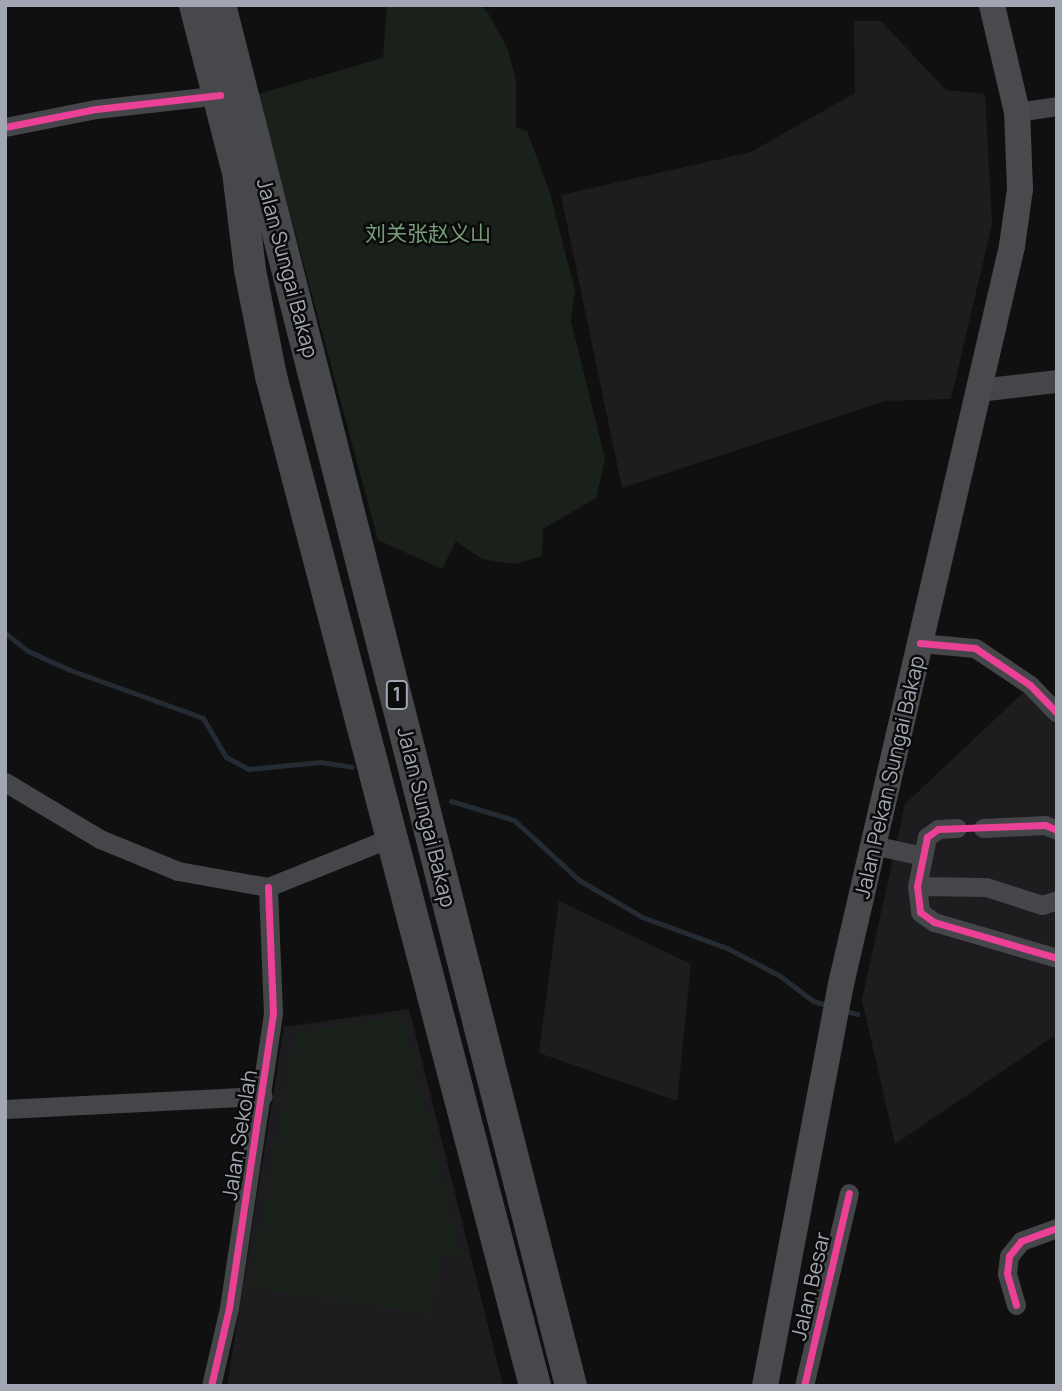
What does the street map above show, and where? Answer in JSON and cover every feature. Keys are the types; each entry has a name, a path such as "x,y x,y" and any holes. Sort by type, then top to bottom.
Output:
{"highway":[{"name":"Jalan Sungai Bakap","path":"195,5 238,172 250,270 271,376 395,836 535,1386"},
{"name":"Jalan Sungai Bakap","path":"220,5 571,1386"}],"main road":[{"name":"Jalan Pekan Sungai Bakap","path":"765,1386 841,984 1013,246 1020,189 1017,112 992,5"}],"street":[{"path":"5,127 96,109 220,95"},
{"path":"1017,112 1057,106"},
{"path":"978,390 1057,381"},
{"path":"920,643 975,648 1030,685 1057,713"},
{"path":"5,782 100,839 178,871 268,887 395,836"},
{"path":"983,828 1045,825 1057,830"},
{"path":"957,828 938,829 927,837 916,886 919,912 934,922 1057,958"},
{"path":"873,845 923,856"},
{"path":"916,886 986,887 1042,905 1057,900"},
{"name":"Jalan Sekolah","path":"211,1386 229,1308 263,1096 273,1013 268,887"},
{"path":"5,1109 263,1096"},
{"name":"Jalan Besar","path":"804,1386 849,1193"},
{"path":"1016,1305 1007,1273 1009,1256 1021,1241 1057,1228"}],"shaded area":[{"path":"854,21 881,21 946,90 985,94 992,224 951,399 885,401 622,488 561,195 751,152 855,93"},
{"path":"1026,690 1057,727 1057,1034 895,1144 862,1000 905,804"},
{"path":"559,901 691,964 677,1101 539,1053"},
{"path":"409,1009 503,1386 227,1386 284,1027"}],"green space":[{"name":"刘关张赵义山","path":"387,5 481,5 488,13 507,47 516,80 516,127 527,131 550,193 575,291 571,321 605,459 596,498 543,529 542,556 515,564 482,559 456,541 442,569 378,540 258,94 383,58"},
{"path":"403,1016 461,1258 440,1254 432,1315 250,1287 296,1032"}],"waterway":[{"path":"5,633 28,651 70,670 203,718 226,757 249,769 321,762 352,767"},
{"path":"451,801 514,820 579,880 642,917 727,948 780,976 813,1001 831,1006"},
{"path":"843,1010 857,1014"}],"cycle path":[{"path":"5,127 96,109 220,95"},
{"path":"920,643 975,648 1030,685 1057,713"},
{"path":"1057,830 1045,825 938,829 927,837 917,886 920,912 934,922 1057,958"},
{"path":"211,1386 229,1308 273,1013 268,887"},
{"path":"804,1386 849,1193"},
{"path":"1016,1305 1007,1273 1009,1256 1021,1241 1057,1228"}]}
